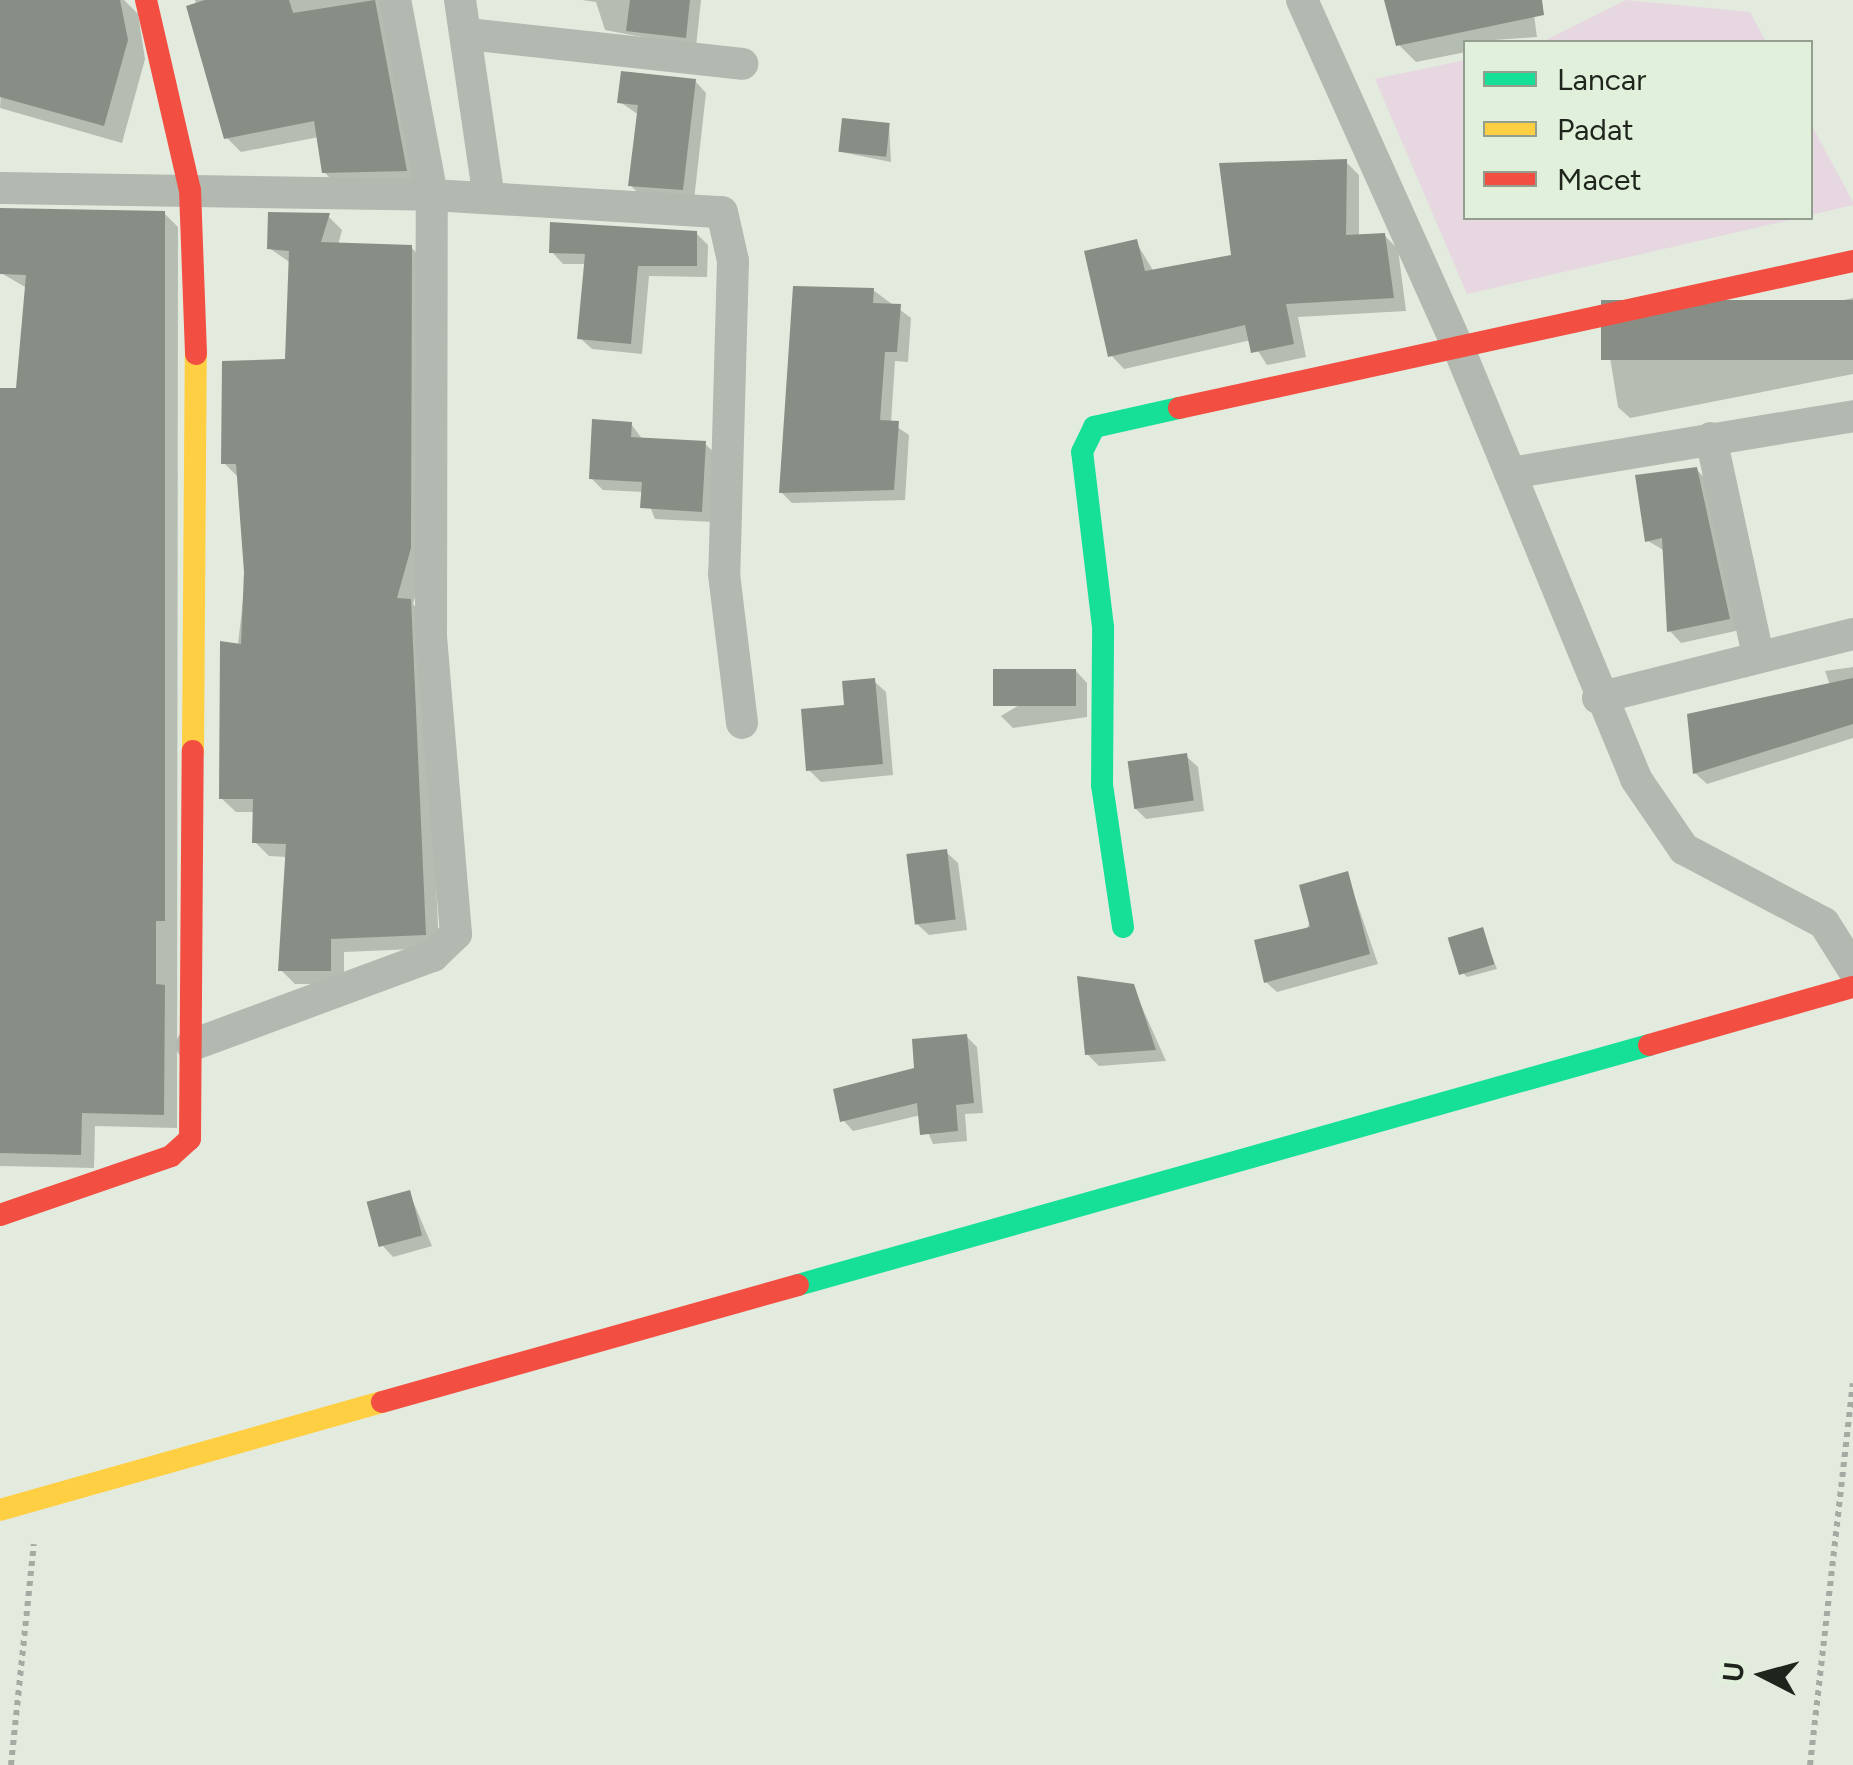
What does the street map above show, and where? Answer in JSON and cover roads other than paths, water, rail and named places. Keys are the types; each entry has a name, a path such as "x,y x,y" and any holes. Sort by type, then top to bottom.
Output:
{"street":[{"path":"0,1215 186,1146 192,1045 198,498 190,190 146,0"},
{"path":"192,1045 434,956 456,934 431,638 432,195 395,0"},
{"path":"460,0 489,198"},
{"path":"1302,0 1459,349 1598,698 1636,779 1684,849 1824,923 1853,970"},
{"path":"468,34 742,64"},
{"path":"0,188 701,204 727,217 733,261 722,515 742,723"},
{"path":"1123,928 1102,785 1103,627 1082,493 1086,438 1108,421 1459,349 1853,261"},
{"path":"1510,473 1853,416"},
{"path":"1711,438 1758,656"},
{"path":"1598,698 1853,634"},
{"path":"0,1510 1853,987"}]}
